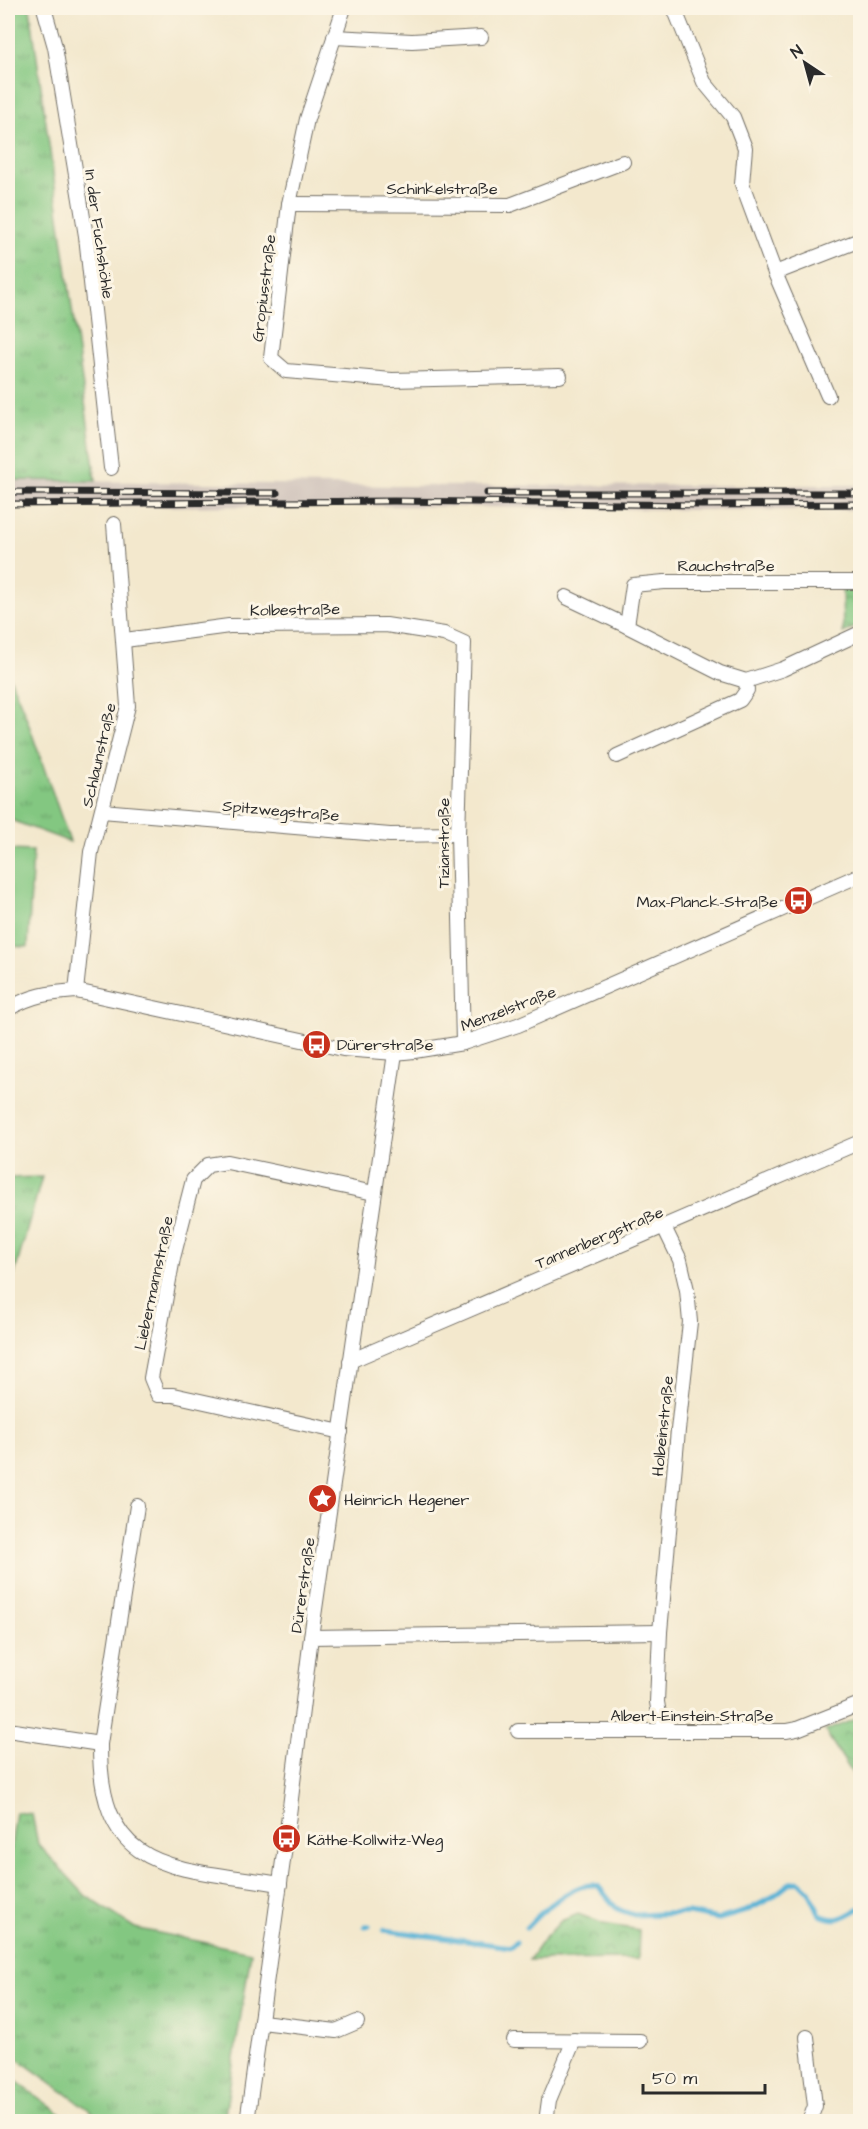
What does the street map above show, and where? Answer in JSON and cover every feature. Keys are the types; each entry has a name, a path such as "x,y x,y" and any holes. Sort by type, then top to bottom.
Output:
{"street":[{"name":"In der Fuchshöhle","path":"44,8 55,47 86,236 111,468"},
{"name":"Gropiusstraße","path":"344,8 308,119 289,204 271,358 286,371 392,380 560,376"},
{"path":"674,8 704,82 733,117 744,148 742,184 775,273 828,396"},
{"path":"334,37 412,41 482,37"},
{"name":"Schinkelstraße","path":"289,204 510,205 622,162"},
{"path":"775,273 861,240"},
{"name":"Schlaunstraße","path":"76,992 92,852 128,706 114,524"},
{"name":"Rauchstraße","path":"627,626 633,585 664,582 861,582"},
{"path":"566,597 720,673 746,681 783,669 861,633"},
{"name":"Kolbestraße","path":"124,640 229,626 386,624 444,634 464,643"},
{"name":"Tizianstraße","path":"463,1043 458,834 464,643"},
{"path":"617,756 740,700 747,690 746,681"},
{"name":"Spitzwegstraße","path":"102,811 390,835 458,834"},
{"name":"Menzelstraße","path":"8,1009 28,997 52,992 76,992 343,1049 395,1053 463,1043 518,1025 859,880"},
{"name":"Dürerstraße","path":"247,2121 262,2022 311,1637 395,1053"},
{"name":"Tannenbergstraße","path":"350,1361 861,1142"},
{"name":"Liebermannstraße","path":"341,1432 173,1395 158,1395 151,1378 173,1258 194,1180 208,1165 227,1162 374,1193"},
{"name":"Holbeinstraße","path":"664,1227 680,1260 687,1290 690,1322 660,1632 657,1702 659,1714 670,1731"},
{"path":"136,1506 100,1744 100,1775 105,1800 114,1822 127,1842 146,1856 168,1865 280,1884"},
{"path":"311,1637 660,1632"},
{"name":"Albert-Einstein-Straße","path":"518,1731 787,1731 797,1730 861,1704"},
{"path":"8,1730 100,1744"},
{"path":"262,2022 336,2031 357,2022"},
{"path":"807,2037 815,2106 809,2121"},
{"path":"514,2040 640,2041"},
{"path":"546,2121 549,2100 574,2040"}],"shaded area":[{"path":"8,480 394,486 860,485 860,510 396,506 8,507"}],"green space":[{"path":"8,8 30,8 96,481 8,480"},
{"path":"842,588 860,588 860,625 843,633"},
{"path":"8,673 24,711 70,842 8,819"},
{"path":"8,850 33,851 28,947 8,946"},
{"path":"42,1177 8,1297 8,1178"},
{"path":"860,1717 860,1785 825,1731"},
{"path":"16,1812 32,1814 38,1844 86,1896 135,1928 251,1952 224,2121 105,2121 8,2052 8,1867"},
{"path":"578,1914 604,1924 639,1930 638,1959 529,1960 543,1940 561,1921"},
{"path":"8,2075 70,2121 8,2121"}],"waterway":[{"path":"526,1928 569,1892 589,1885 598,1886 617,1909 634,1915 688,1913 719,1919 746,1911 771,1898 790,1883 799,1882 809,1891 820,1915 837,1919 860,1908"},
{"path":"384,1930 511,1947 516,1942"}],"railway":[{"path":"8,492 277,493"},
{"path":"487,493 860,493"},
{"path":"8,504 394,501 702,505 860,504"}],"place":[{"name":"Max-Planck-Straße","path":"799,901"},
{"name":"Dürerstraße","path":"316,1044"},
{"name":"Heinrich Hegener","path":"323,1499"},
{"name":"Käthe-Kollwitz-Weg","path":"286,1839"}]}
